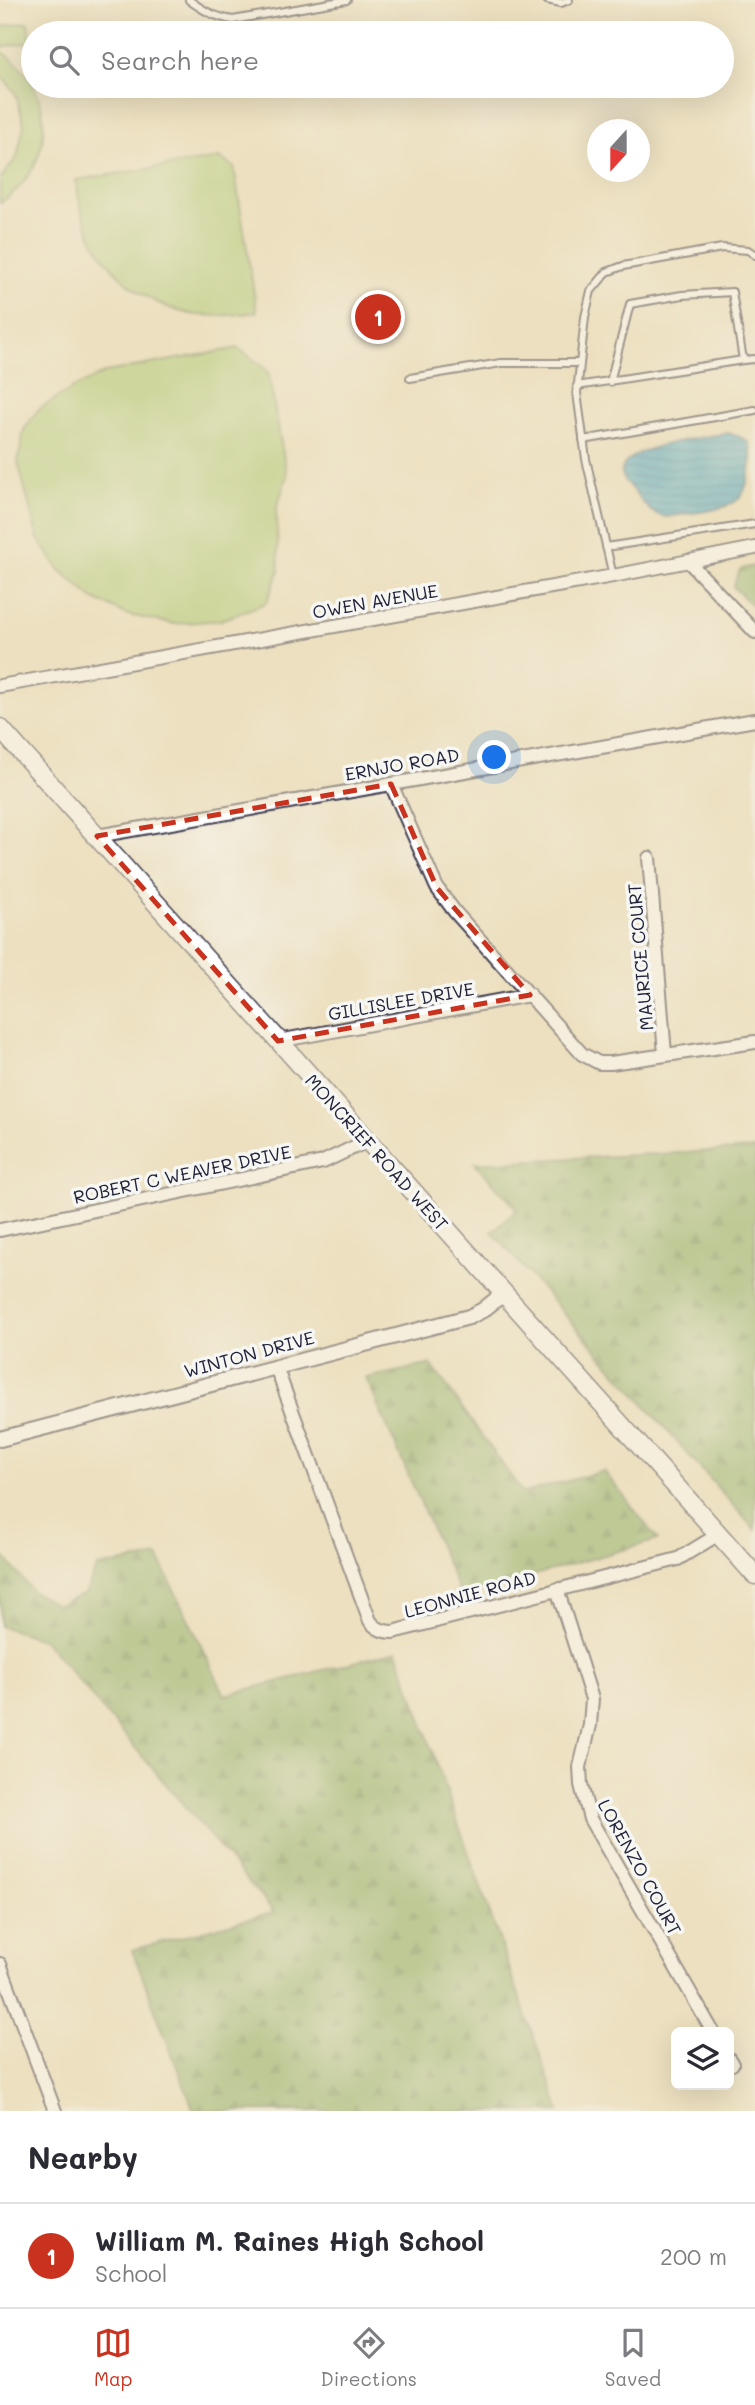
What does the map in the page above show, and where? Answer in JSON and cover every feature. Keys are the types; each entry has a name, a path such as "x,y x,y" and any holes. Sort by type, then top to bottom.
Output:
{"main road":[{"name":"MONCRIEF ROAD WEST","path":"0,728 755,1575"}],"street":[{"name":"OWEN AVENUE","path":"0,686 755,548"},
{"path":"688,561 755,632"},
{"name":"ERNJO ROAD","path":"97,836 755,720"},
{"path":"391,784 437,888 572,1045 590,1059 599,1063 638,1061 665,1054 753,1042"},
{"name":"MAURICE COURT","path":"649,858 665,1054"},
{"name":"GILLISLEE DRIVE","path":"278,1041 530,995"},
{"name":"ROBERT C WEAVER DRIVE","path":"0,1230 323,1162 367,1141"},
{"name":"WINTON DRIVE","path":"0,1439 469,1317 503,1294"},
{"name":"LEONNIE ROAD","path":"276,1367 373,1626 386,1632 678,1559 719,1534"},
{"name":"LORENZO COURT","path":"557,1588 592,1699 590,1725 580,1767 581,1785 590,1819 710,2027"},
{"path":"0,1964 55,2111"}],"lane":[{"path":"189,0 204,11 233,20 347,0"},
{"path":"547,0 561,3 569,0"},
{"path":"612,576 583,440 578,386 585,317 591,290 607,272 623,266 722,248 748,250 755,255"},
{"path":"610,382 630,304 682,295 732,292 743,360"},
{"path":"578,386 755,359"},
{"path":"410,378 501,363 580,363"},
{"path":"583,440 755,410"},
{"path":"606,547 755,524"}],"highlighted area":[{"path":"391,784 437,888 530,995 278,1041 97,836"}],"green space":[{"path":"21,23 21,44 0,47 0,27"},
{"path":"0,50 21,69 21,98 38,98 44,126 41,148 33,169 19,187 0,203 0,179 17,157 24,125 16,94 0,74"},
{"path":"220,158 234,167 257,312 205,316 161,304 139,292 111,267 91,236 79,200 76,180"},
{"path":"238,348 268,371 287,476 276,510 279,572 266,603 221,620 174,624 128,615 92,598 59,569 38,539 18,462 24,430 38,410 71,389 106,372"},
{"path":"755,566 755,608 733,587 740,569"},
{"path":"755,1149 755,1530 492,1232 517,1209 475,1163"},
{"path":"431,1364 523,1493 604,1471 658,1540 461,1596 366,1378"},
{"path":"0,1551 32,1591 57,1605 85,1594 97,1567 158,1556 225,1695 397,1651 560,2111 194,2111 132,1950 274,1912 44,1640 0,1626"}],"water":[{"path":"728,433 746,440 751,455 750,473 744,490 736,501 729,505 703,512 661,516 647,508 623,478 623,467 631,458 645,451"}],"place":[{"name":"William M. Raines High School","path":"378,317"}]}
